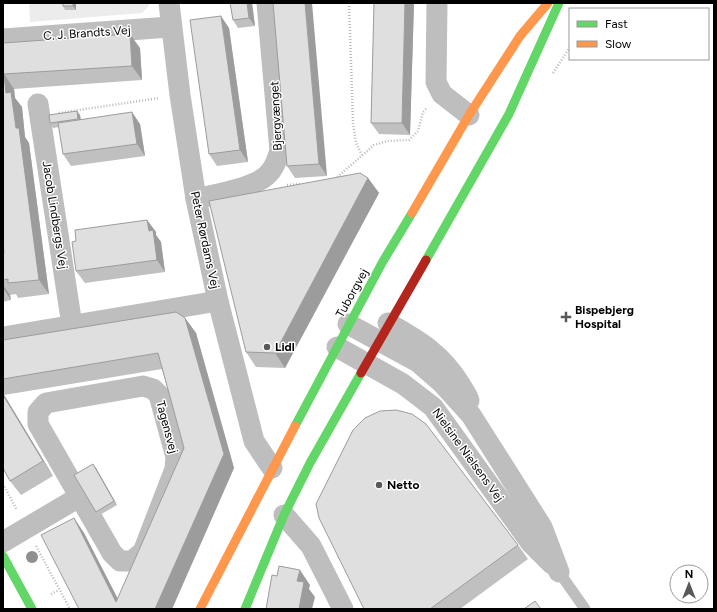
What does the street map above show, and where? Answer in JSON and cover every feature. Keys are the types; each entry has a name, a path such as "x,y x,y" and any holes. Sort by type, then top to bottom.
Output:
{"main road":[{"name":"Tuborgvej","path":"200,609 348,324 470,115 520,36 548,3"},
{"path":"245,609 284,515 310,463 365,363 509,114 559,3"},
{"path":"218,594 239,534"},
{"path":"3,556 32,609"},
{"path":"24,596 29,609"}],"street":[{"name":"Peter Rørdams Vej","path":"169,3 170,27 196,199 218,301 254,441 272,468"},
{"name":"Bjergvænget","path":"268,3 280,151 275,165 269,174"},
{"path":"437,3 436,82 442,94 470,115"},
{"name":"C. J. Brandts Vej","path":"3,39 170,27"},
{"name":"Jacob Lindbergs Vej","path":"39,110 72,326"},
{"path":"196,199 253,184 269,174"},
{"path":"3,338 218,301"},
{"name":"Nielsine Nielsens Vej","path":"348,324 383,332 441,382 471,415 542,528 559,572"},
{"name":"Nielsine Nielsens Vej","path":"337,347 403,384 434,407 531,543 559,572"},
{"name":"Tagensvej","path":"143,386 153,389 159,395 176,457 175,469 143,552 132,562 120,561 112,553 79,497 38,424 38,412 46,403 143,386"},
{"path":"3,542 79,497"},
{"path":"284,515 310,546 341,608"}],"lane":[{"name":"Nielsine Nielsens Vej","path":"559,572 586,609"}],"path":[{"path":"349,3 353,123 356,143 362,155"},
{"path":"334,180 374,145 388,141 409,140 418,131 423,112 442,94"},
{"path":"39,110 180,95"},
{"path":"269,174 289,186 304,184"},
{"path":"51,594 60,590"}],"shaded area":[{"path":"29,3 149,3 149,6 142,13 30,22"}],"building":[{"path":"63,3 73,3 73,6 63,6"},
{"path":"230,3 247,3 249,18 233,20"},
{"path":"273,3 305,3 319,164 287,166"},
{"path":"374,3 405,3 402,123 371,123"},
{"path":"221,16 240,150 209,154 190,20"},
{"path":"130,34 132,66 4,74 6,93 11,92 16,128 19,128 39,280 8,283 8,279 3,280 3,43"},
{"path":"77,111 78,119 50,123 49,115"},
{"path":"132,112 137,144 63,154 58,123"},
{"path":"360,173 368,178 275,353 246,352 209,201"},
{"path":"147,220 149,231 153,230 157,260 76,271 72,242 76,241 75,230"},
{"path":"176,312 185,318 224,454 155,609 79,609 41,535 74,518 116,602 184,448 158,353 3,379 3,340"},
{"path":"3,395 43,461 10,481 3,468"},
{"path":"396,410 412,414 426,424 518,545 430,609 364,609 319,518 316,504 353,430 365,418 380,411"},
{"path":"93,464 114,501 96,512 74,475"},
{"path":"279,566 300,570 297,581 304,582 299,609 266,609 272,575 277,576"},
{"path":"535,601 541,609 524,609"}],"traffic: fast":[{"path":"426,260 509,114 559,3"},
{"path":"295,426 382,263 412,213"},
{"path":"245,609 284,515 310,463 361,373"},
{"path":"3,556 32,609"}],"traffic: slow":[{"path":"412,213 469,115 520,36 548,3"},
{"path":"200,609 295,426"}],"traffic: jam":[{"path":"361,373 426,260"}],"place":[{"name":"Bispebjerg Hospital","path":"566,317"},
{"name":"Lidl","path":"267,347"},
{"name":"Netto","path":"379,485"}]}
